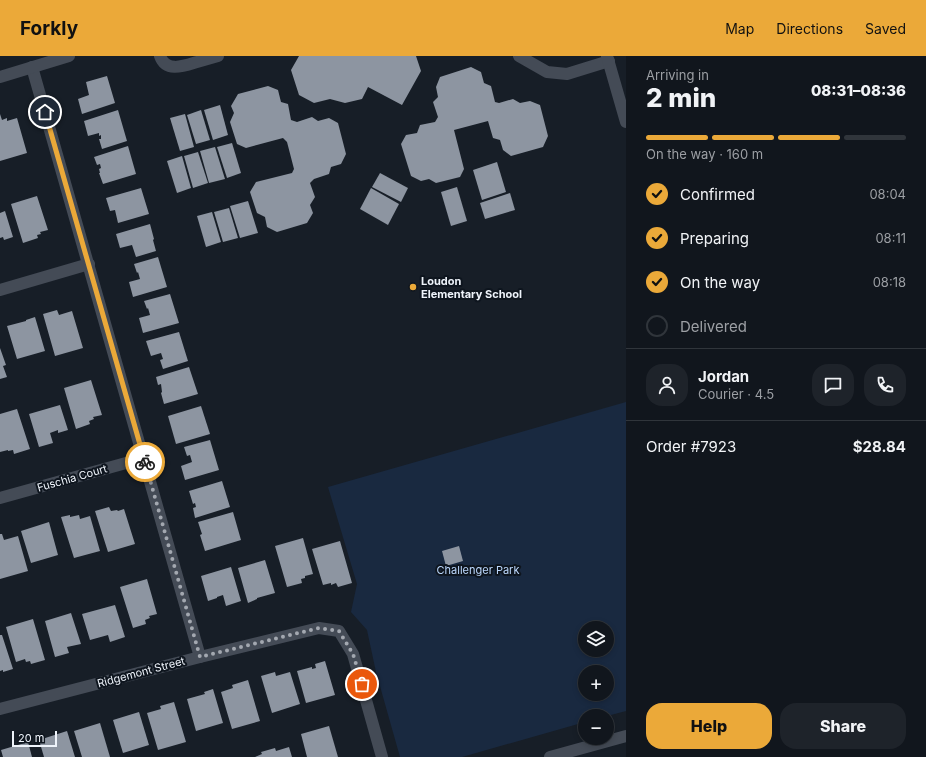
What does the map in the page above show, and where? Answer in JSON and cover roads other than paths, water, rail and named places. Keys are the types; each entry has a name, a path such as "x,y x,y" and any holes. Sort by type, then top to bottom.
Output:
{"street":[{"path":"0,77 69,56"},
{"path":"160,56 162,61 169,66 179,67 218,56"},
{"path":"519,56 547,72 567,74 608,59 626,122"},
{"path":"32,67 200,657"},
{"path":"0,290 89,264"},
{"name":"Fuschia Court","path":"0,498 144,458"},
{"name":"Ridgemont Street","path":"0,710 200,657 319,628 339,631 353,654 382,757"},
{"path":"550,757 626,736"}],"place":[{"name":"Loudon Elementary School","path":"413,287"}],"park label":[{"name":"Challenger Park","path":"478,570"}]}
